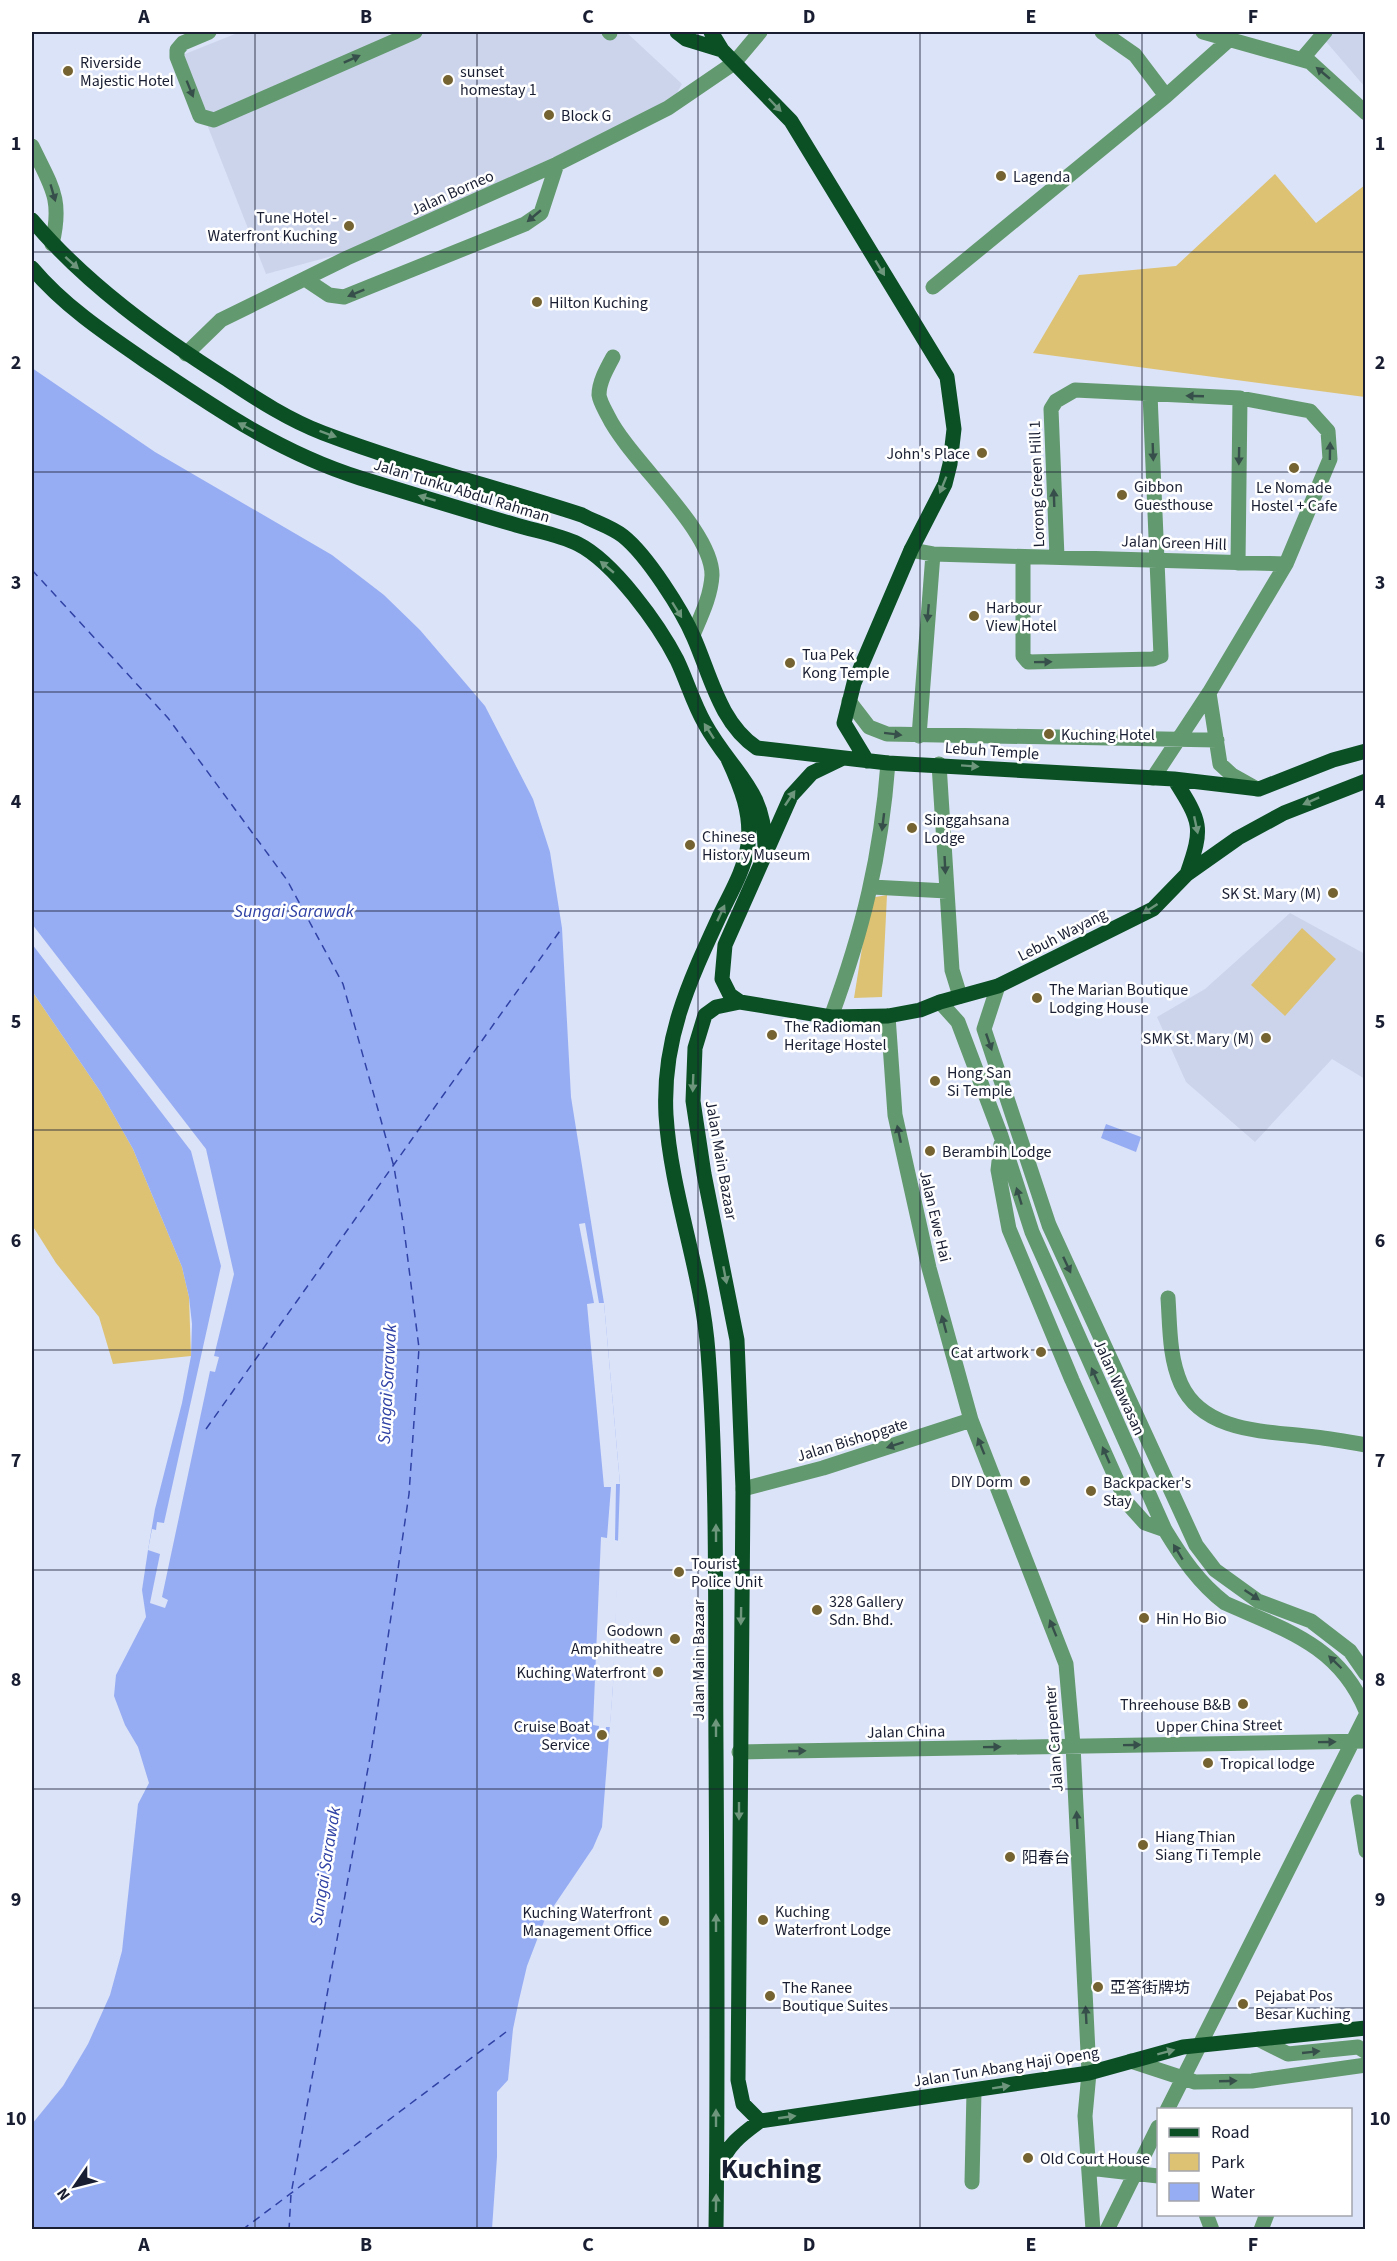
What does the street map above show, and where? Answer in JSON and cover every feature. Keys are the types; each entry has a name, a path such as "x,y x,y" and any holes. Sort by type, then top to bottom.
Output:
{"main road":[{"path":"677,32 686,39 722,50"},
{"path":"711,32 722,50 790,121 947,377 954,429 945,484 911,550 854,683 844,723 867,761"},
{"name":"Jalan Tunku Abdul Rahman","path":"32,220 51,244 98,286 186,354 268,406 321,432 582,515 622,536 650,566 693,635 722,710 743,739 757,748 808,753"},
{"name":"Jalan Tunku Abdul Rahman","path":"32,268 44,284 93,325 233,420 303,458 357,477 579,544 617,576 652,617 678,661 691,697 706,727 744,778 760,807 765,829 765,850"},
{"path":"1174,780 1259,789 1365,751"},
{"name":"Lebuh Temple","path":"808,753 841,759 888,763 939,764 1174,780"},
{"name":"Jalan Main Bazaar","path":"716,2229 716,1493 708,1347 694,1258 675,1180 666,1114 670,1043 681,1005 741,873 748,844 748,814 744,795 728,759"},
{"path":"740,1002 730,995 722,979 725,945 783,808 799,785 812,773 841,759"},
{"path":"1174,780 1191,806 1198,827 1198,842 1187,874"},
{"name":"Lebuh Wayang","path":"740,1002 831,1017 888,1016 920,1010 960,996 998,987 1153,909 1187,874 1238,838 1284,813 1365,781"},
{"path":"698,964 725,945"},
{"name":"Jalan Main Bazaar","path":"740,1002 716,1007 705,1015 694,1048 693,1101 704,1174 738,1340 743,1489 738,2080 743,2103 760,2121"},
{"name":"Jalan Tun Abang Haji Openg","path":"717,2176 725,2152 737,2137 760,2121 1089,2073 1183,2047 1365,2028"}],"street":[{"path":"209,32 183,43 177,50 200,116 209,120 415,32"},
{"name":"Jalan Borneo","path":"186,354 221,320 305,279 557,164 668,108 734,63 760,32"},
{"path":"1102,32 1135,55 1166,96"},
{"path":"1203,32 1310,62 1365,112"},
{"path":"1302,60 1325,32"},
{"path":"933,287 1166,96 1230,39"},
{"path":"32,146 53,190 58,217 51,244"},
{"path":"305,279 329,295 344,297 525,224 541,213 557,164"},
{"path":"613,357 601,382 599,397 615,429 654,481 677,506 702,542 712,573 709,596 693,635"},
{"name":"Lorong Green Hill 1","path":"1057,557 1051,409 1056,401 1075,390 1150,394"},
{"path":"1023,557 1023,656 1028,662 1153,659 1161,656 1150,394 1240,398 1310,411 1328,431 1330,459 1286,564 1209,693 1153,778"},
{"path":"1238,563 1240,398"},
{"name":"Jalan Green Hill","path":"911,550 933,554 1286,564"},
{"path":"919,736 933,554"},
{"path":"1209,693 1220,764 1232,775 1259,789"},
{"path":"849,700 869,727 887,734 1217,740"},
{"path":"831,1017 856,949 872,887 883,823 888,763"},
{"path":"939,764 952,970 960,996"},
{"path":"872,887 947,891"},
{"name":"Jalan Wawasan","path":"998,987 984,1029 1049,1225 1196,1545 1215,1570 1258,1600 1311,1621 1350,1651 1365,1674"},
{"name":"Jalan Wawasan","path":"940,1002 958,1022 1001,1136 1032,1232 1165,1530 1184,1561 1210,1592 1225,1603 1324,1652 1341,1667 1356,1688 1365,1713"},
{"name":"Jalan Ewe Hai","path":"888,1016 895,1115 929,1268 971,1420"},
{"path":"1001,1136 998,1170 1009,1229 1127,1503 1145,1523 1165,1530"},
{"path":"1168,1298 1172,1356 1181,1384 1199,1409 1223,1421 1262,1433 1315,1437 1365,1445"},
{"name":"Jalan Bishopgate","path":"743,1489 823,1468 971,1420"},
{"name":"Jalan Carpenter","path":"971,1420 1063,1655 1073,1746 1089,2073 1085,2116 1093,2229"},
{"path":"1168,2108 1365,1713"},
{"name":"Upper China Street","path":"1073,1746 1365,1741"},
{"name":"Jalan China","path":"739,1752 1073,1746"},
{"path":"1358,1802 1365,1851"},
{"path":"1258,2039 1288,2054 1358,2047 1365,2052"},
{"path":"1131,2061 1195,2082 1252,2081 1365,2065"},
{"path":"972,2182 974,2091"},
{"path":"1107,2229 1157,2129"},
{"path":"1089,2168 1157,2176"}],"shaded area":[{"path":"240,32 626,32 682,84 671,103 351,251 266,274 180,56"},
{"path":"1327,32 1365,32 1365,87 1322,37"},
{"name":"SMK St. Mary (M)","path":"1290,913 1365,954 1365,1079 1332,1059 1255,1142 1186,1082 1157,1017 1205,989"}],"green space":[{"path":"1275,174 1316,223 1365,185 1365,397 1033,353 1079,275 1176,266"},
{"path":"887,895 882,997 854,998 870,898"},
{"path":"1302,928 1336,959 1285,1016 1251,985"},
{"path":"32,991 100,1091 133,1149 182,1267 189,1297 191,1356 113,1364 99,1317 56,1263 32,1225"}],"water":[{"name":"Sungai Sarawak","path":"32,368 155,452 332,555 384,595 420,630 485,706 533,799 550,852 562,928 571,1097 604,1303 620,1484 613,1685 602,1827 593,1848 545,1919 527,1966 519,2000 513,2029 508,2080 497,2092 497,2157 492,2229 32,2229 32,2124 63,2086 88,2044 110,1995 122,1951 138,1804 149,1783 138,1747 125,1725 114,1696 116,1675 146,1617 142,1590 148,1550 155,1509 182,1403 191,1356 192,1324 182,1267 133,1149 100,1091 32,991"},
{"path":"1106,1124 1141,1137 1136,1152 1101,1138"}],"pier":[{"path":"32,924 206,1149 234,1274 214,1356 219,1357 215,1372 210,1371 162,1597 168,1600 165,1608 150,1603 160,1554 148,1550 152,1529 156,1530 157,1522 164,1523 221,1266 191,1151 32,944"},
{"path":"585,1223 599,1303 604,1303 620,1484 616,1484 615,1540 619,1541 613,1685 610,1727 606,1727 605,1736 598,1735 599,1726 593,1725 601,1537 607,1538 611,1487 604,1487 587,1304 594,1303 579,1224"}],"ferry route":[{"path":"32,570 168,718 287,880 343,984 394,1167 404,1229 419,1348 409,1494 372,1746 291,2194 289,2230"},
{"path":"206,1429 562,928"},
{"path":"242,2230 506,2032"}],"place":[{"name":"Riverside Majestic Hotel","path":"68,71"},
{"name":"sunset homestay 1","path":"448,80"},
{"name":"Block G","path":"549,115"},
{"name":"Lagenda","path":"1001,176"},
{"name":"Tune Hotel - Waterfront Kuching","path":"349,226"},
{"name":"Hilton Kuching","path":"537,302"},
{"name":"John's Place","path":"982,453"},
{"name":"Le Nomade Hostel + Cafe","path":"1294,468"},
{"name":"Gibbon Guesthouse","path":"1122,495"},
{"name":"Harbour View Hotel","path":"974,616"},
{"name":"Tua Pek Kong Temple","path":"790,663"},
{"name":"Kuching Hotel","path":"1049,734"},
{"name":"Singgahsana Lodge","path":"912,828"},
{"name":"Chinese History Museum","path":"690,845"},
{"name":"SK St. Mary (M)","path":"1333,893"},
{"name":"The Marian Boutique Lodging House","path":"1037,998"},
{"name":"The Radioman Heritage Hostel","path":"772,1035"},
{"name":"SMK St. Mary (M)","path":"1266,1038"},
{"name":"Hong San Si Temple","path":"935,1081"},
{"name":"Berambih Lodge","path":"930,1151"},
{"name":"Cat artwork","path":"1041,1352"},
{"name":"DIY Dorm","path":"1025,1481"},
{"name":"Backpacker's Stay","path":"1091,1491"},
{"name":"Tourist Police Unit","path":"679,1572"},
{"name":"328 Gallery Sdn. Bhd.","path":"817,1610"},
{"name":"Hin Ho Bio","path":"1144,1618"},
{"name":"Godown Amphitheatre","path":"675,1639"},
{"name":"Kuching Waterfront","path":"658,1672"},
{"name":"Threehouse B&B","path":"1243,1704"},
{"name":"Cruise Boat Service","path":"602,1735"},
{"name":"Tropical lodge","path":"1208,1763"},
{"name":"Hiang Thian Siang Ti Temple","path":"1143,1845"},
{"name":"阳春台","path":"1010,1857"},
{"name":"Kuching Waterfront Lodge","path":"763,1920"},
{"name":"Kuching Waterfront Management Office","path":"664,1921"},
{"name":"亞答街牌坊","path":"1098,1987"},
{"name":"The Ranee Boutique Suites","path":"770,1996"},
{"name":"Pejabat Pos Besar Kuching","path":"1243,2004"},
{"name":"Old Court House","path":"1028,2158"}],"district":[{"name":"Kuching","path":"771,2168"}]}
